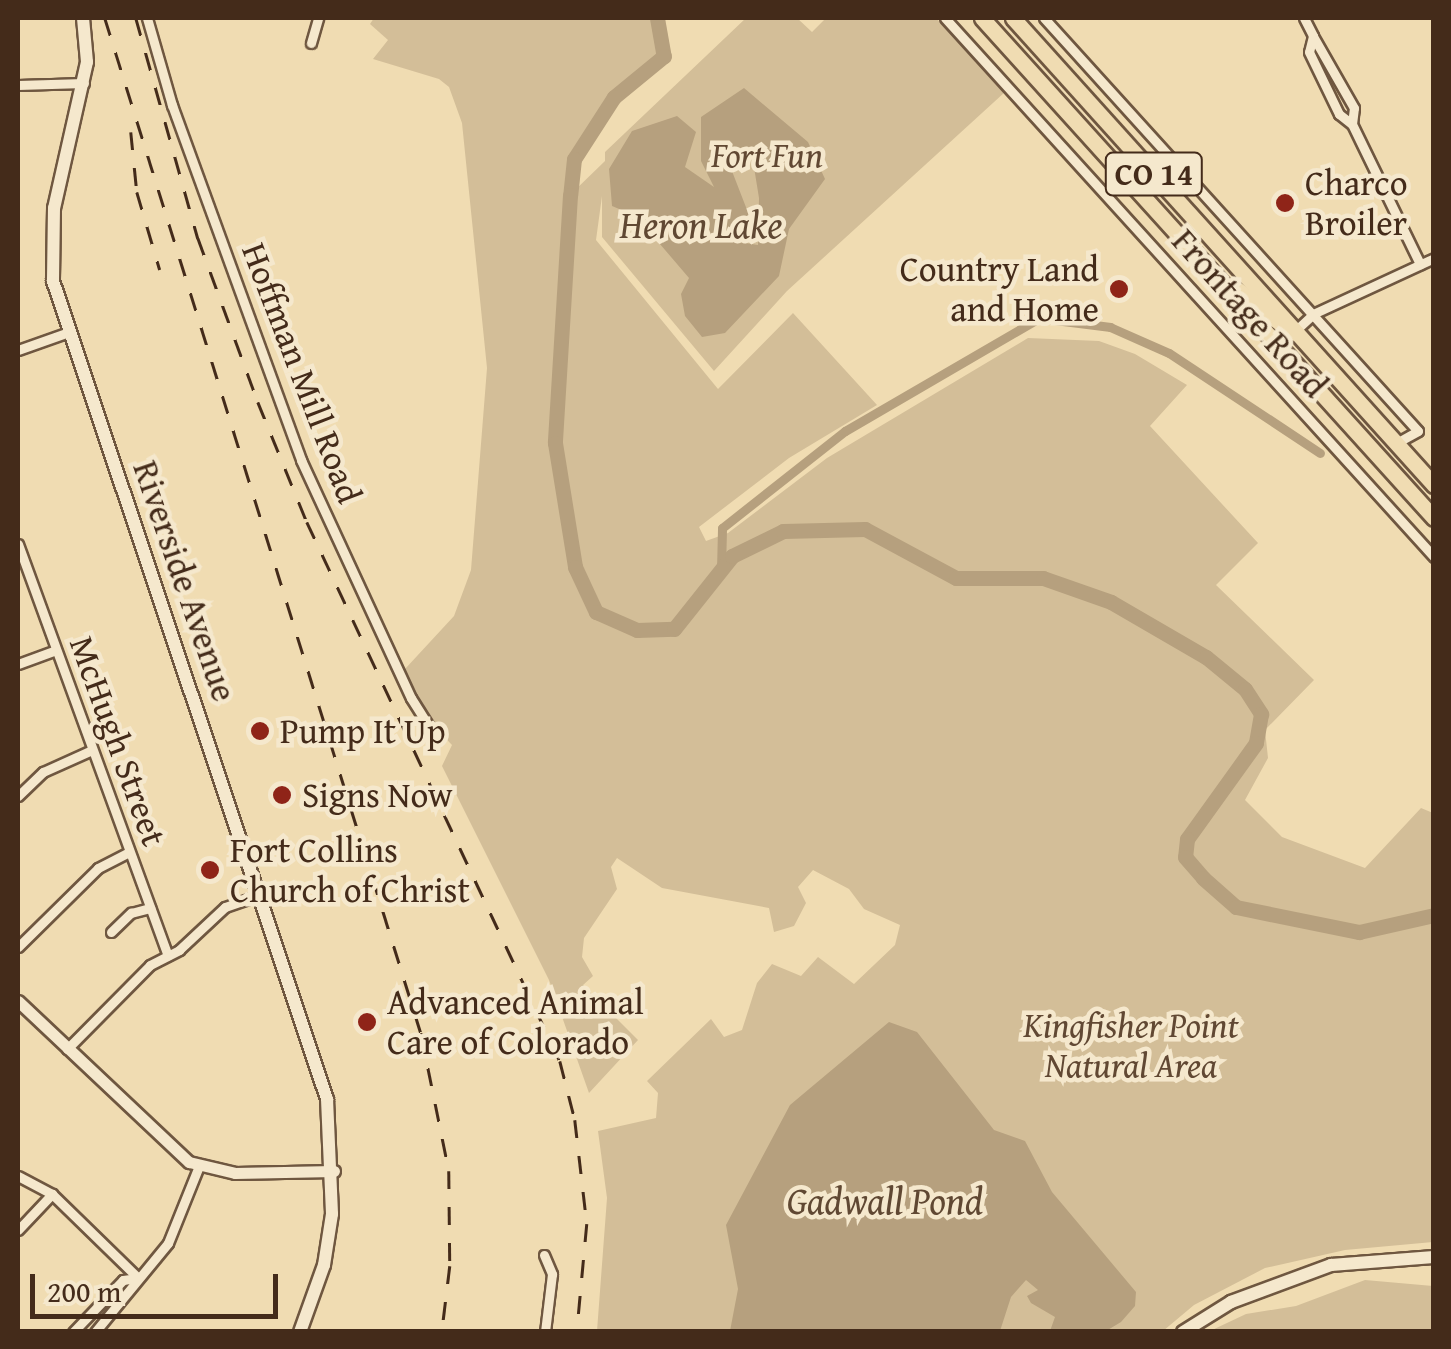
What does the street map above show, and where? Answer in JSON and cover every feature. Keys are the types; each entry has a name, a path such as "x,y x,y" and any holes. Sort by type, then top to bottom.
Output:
{"highway":[{"name":"CO 14","path":"982,18 1272,342 1434,515"},
{"name":"CO 14","path":"1013,18 1434,486"},
{"path":"1192,251 1280,330 1295,332 1309,366 1434,515"}],"main road":[{"name":"Riverside Avenue","path":"83,18 84,83 52,225 53,281 66,332 320,1074 334,1172 324,1265 300,1332"},
{"path":"1183,1332 1260,1288 1332,1265 1434,1257"}],"street":[{"name":"Hoffman Mill Road","path":"147,18 172,105 300,460 411,698 435,736"},
{"path":"311,43 318,18"},
{"name":"Frontage Road","path":"945,18 1434,557"},
{"name":"Frontage Road","path":"1044,18 1418,432 1396,444"},
{"path":"1304,18 1354,108 1352,124"},
{"path":"1313,36 1310,52 1340,114 1352,124 1420,264"},
{"path":"18,85 84,83"},
{"path":"1295,332 1313,314 1434,258"},
{"path":"18,350 66,332"},
{"path":"1250,354 1272,342"},
{"name":"McHugh Street","path":"18,544 168,956"},
{"path":"18,664 56,650"},
{"path":"18,796 43,772 92,750"},
{"path":"18,947 98,868 129,852"},
{"path":"68,1049 150,965 168,956 225,907 259,895"},
{"path":"111,932 131,913 150,908"},
{"path":"18,1001 166,1146 200,1166 235,1173 334,1172"},
{"path":"96,1332 134,1292 138,1278 176,1230 200,1166"},
{"path":"18,1176 52,1194 138,1278"},
{"path":"18,1230 52,1194"},
{"path":"544,1255 552,1274 545,1332"},
{"path":"73,1332 123,1280 138,1278"}],"green space":[{"name":"Kingfisher Point Natural Area","path":"374,18 657,18 664,56 614,97 574,159 571,194 605,161 605,152 746,18 797,18 812,32 826,18 936,18 1005,92 787,291 714,371 602,237 602,196 596,240 718,389 793,313 877,405 789,458 699,527 706,541 728,533 827,458 1028,338 1099,341 1135,354 1187,385 1150,426 1258,543 1216,585 1314,680 1265,730 1268,758 1245,800 1282,837 1365,868 1421,808 1433,813 1433,1242 1345,1250 1265,1268 1194,1305 1163,1331 597,1331 607,1198 598,1131 656,1118 658,1093 647,1081 711,1019 724,1037 742,1030 757,983 772,964 801,976 818,957 854,984 895,945 900,925 864,909 849,889 813,870 798,887 806,903 794,926 774,932 769,908 662,888 617,858 611,867 617,889 584,938 582,957 593,976 583,985 638,1040 589,1093 549,980 442,766 452,745 429,721 405,669 454,616 471,570 487,368 462,123 449,87 439,79 373,59 388,40 370,24"},
{"path":"1365,1280 1433,1286 1433,1331 1210,1331 1246,1314 1296,1306"}],"water":[{"name":"Heron Lake","path":"744,88 808,142 825,179 789,229 779,276 725,333 702,337 685,316 681,294 689,278 636,216 612,206 609,169 632,131 677,116 696,132 685,167 714,187 701,161 701,117","holes":["743,147 752,155 759,198 758,245 738,242 749,215 730,166"]},
{"name":"Gadwall Pond","path":"889,1022 917,1032 994,1130 1025,1141 1052,1192 1136,1292 1135,1306 1121,1322 1106,1331 1050,1331 1055,1317 1031,1303 1027,1296 1038,1290 1026,1280 1011,1297 1000,1331 730,1331 738,1289 726,1225 790,1105"}],"waterway":[{"path":"657,18 664,56 614,97 574,159 570,195 555,443 575,567 596,612 637,630 674,629 732,556 783,531 865,529 956,578 1043,578 1111,602 1206,657 1245,689 1261,714 1256,743 1187,839 1185,857 1203,878 1236,907 1359,932 1434,915"},
{"path":"721,570 722,528 845,431 1039,318 1110,327 1169,353 1320,453"}],"railway":[{"path":"105,18 421,1033 449,1171 450,1266 442,1332"},
{"path":"136,18 198,238 258,402 307,522 560,1061 575,1120 587,1224 577,1332"},
{"path":"131,132 137,192 160,270"}],"place":[{"name":"Charco Broiler","path":"1285,203"},
{"name":"Country Land and Home","path":"1119,289"},
{"name":"Pump It Up","path":"260,731"},
{"name":"Signs Now","path":"282,795"},
{"name":"Fort Collins Church of Christ","path":"210,870"},
{"name":"Advanced Animal Care of Colorado","path":"367,1022"}],"park label":[{"name":"Fort Fun","path":"767,155"}]}
